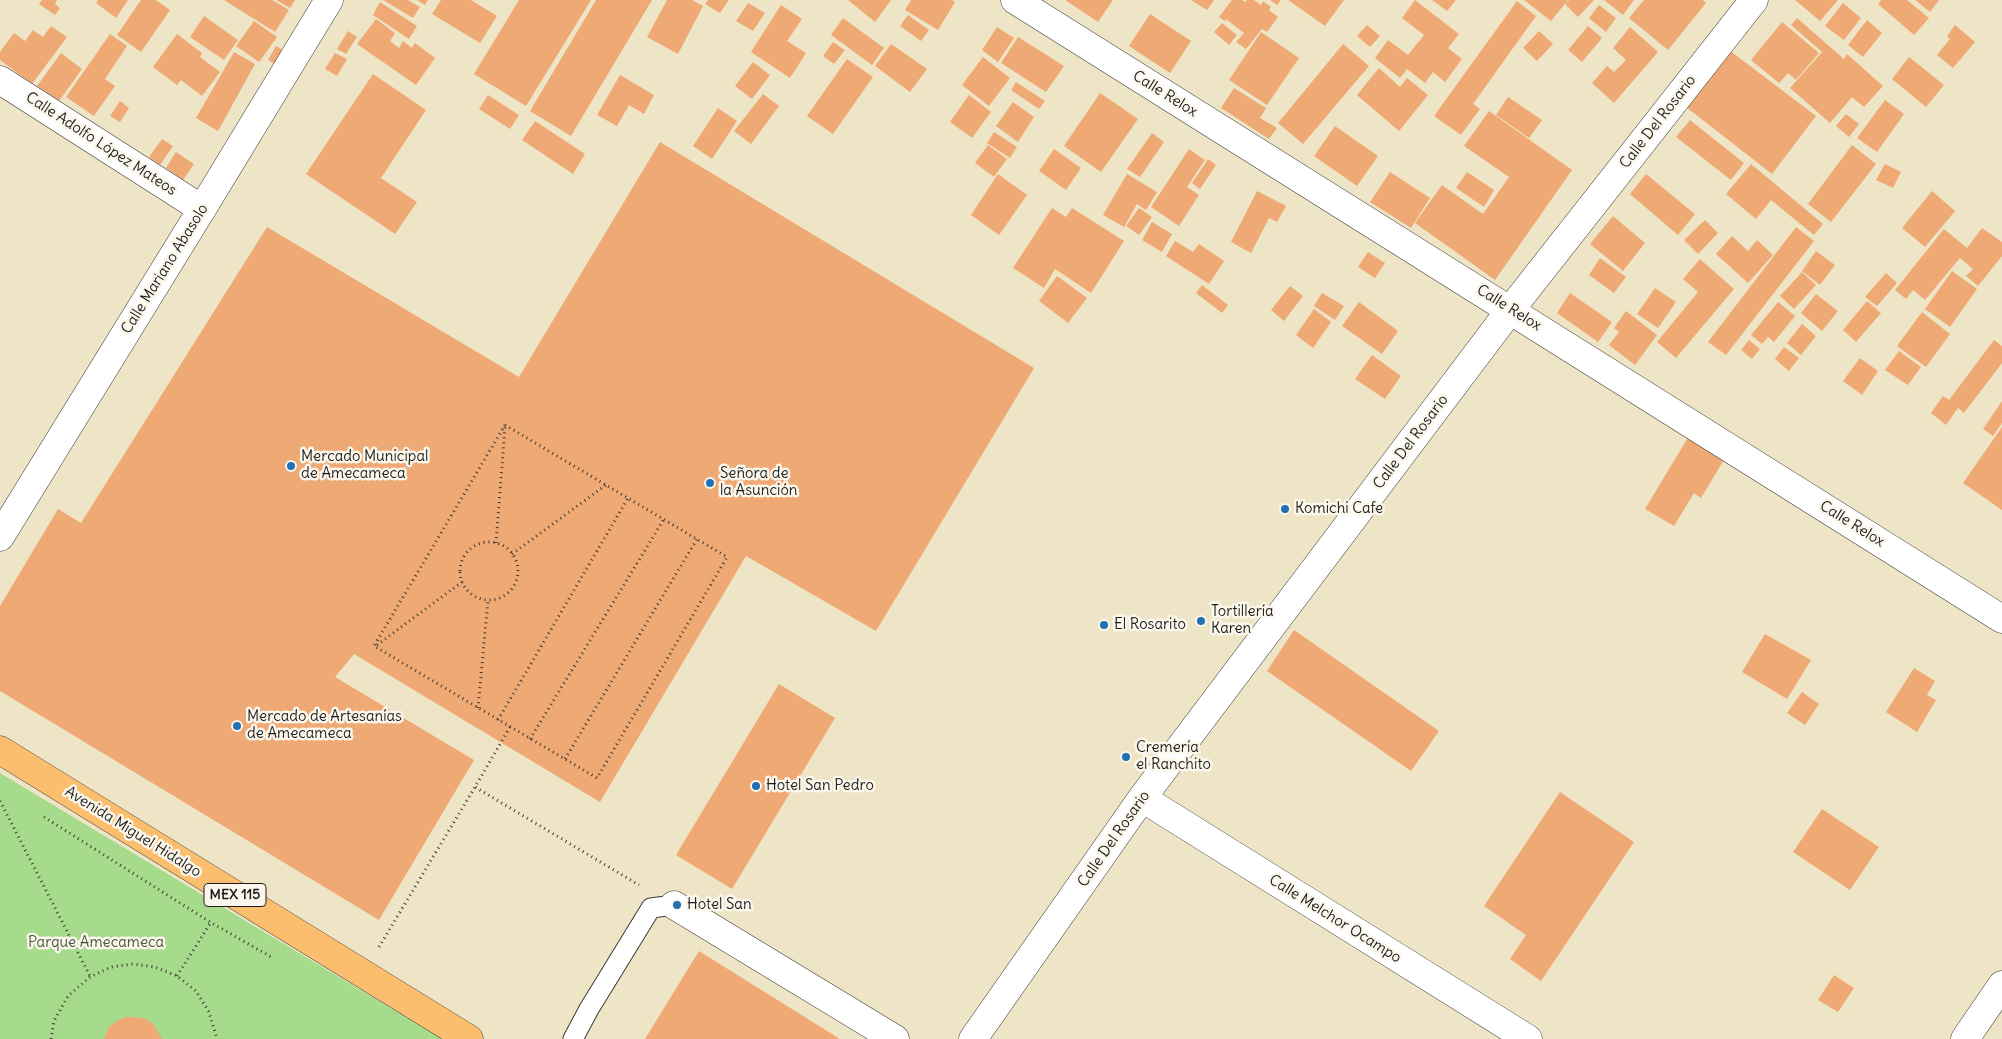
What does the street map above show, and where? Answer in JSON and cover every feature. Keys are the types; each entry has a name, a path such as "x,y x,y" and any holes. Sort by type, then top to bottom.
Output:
{"main road":[{"name":"Avenida Miguel Hidalgo","path":"0,750 470,1039"}],"street":[{"name":"Calle Mariano Abasolo","path":"0,537 329,0"},
{"name":"Calle Relox","path":"1015,0 2002,618"},
{"name":"Calle Del Rosario","path":"973,1039 1142,798 1511,309 1754,0"},
{"name":"Calle Adolfo López Mateos","path":"0,80 202,209"},
{"name":"Calle Melchor Ocampo","path":"1142,798 1528,1039"},
{"path":"662,907 895,1039"},
{"path":"1965,1039 2002,986"}],"lane":[{"path":"574,1039 589,1009 662,907"}],"path":[{"path":"374,646 596,778 727,557 505,425"},
{"path":"496,543 505,425"},
{"path":"374,646 505,425"},
{"path":"512,554 606,485"},
{"path":"498,720 628,498"},
{"path":"530,739 664,519"},
{"path":"564,759 697,539"},
{"path":"496,543 512,554 518,572 516,582 510,591 502,597 488,600 473,596 462,582 461,564 470,549 478,544 496,543"},
{"path":"374,646 462,582"},
{"path":"478,708 488,600"},
{"path":"363,974 510,727"},
{"path":"475,787 662,907"},
{"path":"0,801 90,977"},
{"path":"176,976 230,892"},
{"path":"51,1039 54,1021 68,996 90,977 111,967 133,964 155,967 176,976 196,991 209,1012 217,1039"}],"green space":[{"name":"Parque Amecameca","path":"0,773 442,1039 0,1039"}],"building":[{"path":"42,0 57,0 55,4 60,8 55,15 39,4"},
{"path":"98,0 128,0 116,18 96,3"},
{"path":"141,0 156,0 170,10 141,52 117,35"},
{"path":"224,0 272,0 289,10 275,32"},
{"path":"276,0 295,0 290,8"},
{"path":"383,0 408,0 420,7 413,18"},
{"path":"417,0 428,0 425,5"},
{"path":"441,0 471,0 497,16 480,43 432,14"},
{"path":"519,0 591,0 526,106 474,74"},
{"path":"596,0 652,0 571,136 530,111"},
{"path":"667,0 692,0 703,6 678,54 647,37"},
{"path":"708,0 729,0 720,13 705,4"},
{"path":"848,0 891,0 875,22"},
{"path":"911,0 952,0 955,2 938,30 905,10"},
{"path":"1065,0 1113,0 1098,22"},
{"path":"1191,0 1214,0 1207,10"},
{"path":"1232,0 1242,0 1245,2 1247,0 1254,0 1261,5 1263,1 1271,7 1269,10 1278,17 1267,32 1262,29 1246,49 1236,42 1244,33 1226,19 1225,21 1219,17"},
{"path":"1270,0 1281,0 1277,5"},
{"path":"1288,0 1344,0 1325,26"},
{"path":"1415,0 1459,34 1448,48 1462,59 1445,82 1433,72 1425,83 1407,69 1400,78 1375,58 1388,40 1408,55 1424,35 1402,18"},
{"path":"1432,0 1456,0 1447,11"},
{"path":"1524,0 1568,0 1551,21"},
{"path":"1569,0 1594,0 1578,17 1565,4"},
{"path":"1604,0 1634,0 1623,15"},
{"path":"1644,0 1703,0 1706,3 1668,50 1629,18"},
{"path":"1795,0 1838,0 1820,21"},
{"path":"1881,0 1907,0 1929,18 1914,35 1878,4"},
{"path":"1915,0 1939,0 1930,12"},
{"path":"1517,1 1536,16 1473,104 1480,109 1461,135 1434,116"},
{"path":"380,2 417,26 409,39 373,15"},
{"path":"748,3 765,13 753,31 736,21"},
{"path":"1843,3 1861,18 1844,40 1825,26"},
{"path":"781,5 802,19 787,41 806,53 790,78 751,52"},
{"path":"1599,5 1616,18 1606,32 1589,18"},
{"path":"1150,14 1191,41 1170,73 1129,46"},
{"path":"908,15 929,30 921,41 900,26"},
{"path":"204,16 238,40 224,60 190,37"},
{"path":"843,18 884,48 872,65 831,35"},
{"path":"1797,18 1844,59 1847,54 1883,86 1864,107 1852,97 1830,123 1790,88 1822,52 1791,25"},
{"path":"376,19 395,33 390,41 399,48 403,41 412,48 415,43 435,58 416,85 357,44"},
{"path":"1867,20 1882,33 1863,57 1848,45"},
{"path":"254,21 277,37 259,62 236,46"},
{"path":"1782,22 1819,53 1796,80 1788,73 1779,83 1751,60"},
{"path":"1222,23 1237,35 1229,45 1214,32"},
{"path":"1367,25 1380,36 1370,47 1357,36"},
{"path":"1955,25 1975,42 1953,68 1937,55 1950,39 1947,36"},
{"path":"51,26 67,37 32,84 0,60 0,52 14,33 25,41 33,30 43,37"},
{"path":"1588,26 1602,38 1582,62 1568,50"},
{"path":"997,27 1014,38 998,62 982,50"},
{"path":"1630,27 1658,52 1614,103 1592,83 1607,66 1614,72 1626,60 1613,48"},
{"path":"348,31 357,37 346,54 337,49"},
{"path":"1539,31 1553,44 1537,61 1523,48"},
{"path":"1261,32 1299,58 1267,105 1229,80"},
{"path":"110,34 127,46 105,79 115,86 94,116 66,97"},
{"path":"177,34 202,53 200,57 220,72 202,96 181,80 177,85 153,67"},
{"path":"1018,37 1064,66 1046,92 1001,63"},
{"path":"833,42 845,50 834,64 823,56"},
{"path":"891,44 927,69 910,92 875,66"},
{"path":"1343,44 1369,66 1303,144 1278,123"},
{"path":"276,46 290,54 282,68 268,60"},
{"path":"1729,50 1816,116 1772,174 1686,107"},
{"path":"234,52 255,64 218,131 196,118"},
{"path":"61,53 82,69 59,101 37,86"},
{"path":"335,53 347,59 337,76 325,69"},
{"path":"983,57 1010,78 989,106 962,85"},
{"path":"1909,57 1944,85 1926,107 1892,79"},
{"path":"847,59 873,77 833,134 807,116"},
{"path":"753,62 770,75 752,99 735,86"},
{"path":"1379,68 1400,87 1407,78 1428,95 1399,131 1357,95"},
{"path":"373,74 426,110 381,178 417,202 395,234 306,174"},
{"path":"620,75 654,95 644,114 629,105 617,126 597,115"},
{"path":"1016,82 1045,101 1039,109 1011,90"},
{"path":"1234,88 1266,108 1260,118 1277,128 1269,139 1221,108"},
{"path":"1100,93 1138,119 1101,172 1064,146"},
{"path":"763,94 779,106 751,144 734,131"},
{"path":"488,95 519,115 510,129 479,109"},
{"path":"969,95 991,112 972,138 950,122"},
{"path":"1508,97 1542,120 1529,138 1496,115"},
{"path":"1885,100 1904,114 1877,152 1857,138"},
{"path":"120,101 129,108 120,122 110,116"},
{"path":"1013,102 1034,117 1018,142 996,126"},
{"path":"718,108 737,121 712,159 693,146"},
{"path":"1489,111 1572,170 1495,280 1415,223 1442,185 1483,214 1509,177 1464,146"},
{"path":"1846,114 1859,124 1849,137 1836,126"},
{"path":"1690,120 1744,163 1731,180 1676,137"},
{"path":"535,121 585,154 573,174 522,140"},
{"path":"1335,126 1378,156 1357,186 1314,156"},
{"path":"994,132 1017,147 1010,158 987,143"},
{"path":"1152,133 1164,142 1140,177 1127,169"},
{"path":"162,139 173,146 160,165 149,157"},
{"path":"660,142 1034,368 876,631 746,556 600,802 354,654 335,677 474,760 379,920 0,691 0,606 58,509 81,523 267,227 519,377"},
{"path":"988,145 1007,159 994,177 975,163"},
{"path":"1852,145 1876,164 1831,222 1808,204"},
{"path":"1054,149 1081,168 1066,190 1039,171"},
{"path":"1189,149 1205,160 1187,187 1199,195 1179,226 1151,207"},
{"path":"176,152 194,164 183,180 166,168"},
{"path":"1208,159 1216,165 1200,189 1192,183"},
{"path":"1751,164 1823,224 1814,235 1771,200 1756,219 1726,194"},
{"path":"1885,164 1901,172 1893,188 1876,180"},
{"path":"1390,172 1430,198 1411,228 1370,202"},
{"path":"1467,172 1494,190 1484,207 1456,188"},
{"path":"998,174 1027,195 999,235 971,215"},
{"path":"1127,174 1157,192 1146,210 1137,204 1124,227 1103,215"},
{"path":"1646,174 1695,214 1678,235 1630,194"},
{"path":"1257,191 1286,206 1277,222 1269,218 1251,253 1231,242"},
{"path":"1932,191 1955,211 1925,247 1902,228"},
{"path":"1052,208 1066,217 1072,208 1124,241 1091,293 1055,269 1044,288 1013,268"},
{"path":"1139,208 1152,217 1139,235 1126,226"},
{"path":"1613,216 1645,243 1623,271 1590,244"},
{"path":"1705,220 1718,233 1698,254 1684,240"},
{"path":"1152,222 1172,234 1162,252 1142,240"},
{"path":"1796,227 1814,241 1726,355 1708,342"},
{"path":"1982,228 2002,242 2002,256 1978,286 1966,276 1973,269 1960,258 1925,300 1913,290 1906,299 1895,290 1944,229 1967,248"},
{"path":"1732,236 1748,251 1757,240 1773,255 1748,283 1716,254"},
{"path":"1175,241 1193,252 1199,244 1224,261 1209,284 1166,256"},
{"path":"1816,251 1835,265 1820,285 1802,271"},
{"path":"1368,252 1385,263 1375,278 1358,267"},
{"path":"1600,258 1626,277 1614,293 1589,275"},
{"path":"1700,259 1734,289 1676,358 1657,342 1698,292 1683,279"},
{"path":"1952,271 1977,289 1950,327 1925,309"},
{"path":"1802,272 1816,285 1794,309 1780,296"},
{"path":"1886,273 1897,283 1877,306 1865,297"},
{"path":"1057,276 1087,298 1068,323 1039,301"},
{"path":"1202,285 1228,305 1222,313 1196,293"},
{"path":"1290,286 1303,296 1284,321 1271,310"},
{"path":"1655,288 1676,302 1658,328 1637,314"},
{"path":"1322,293 1344,306 1335,320 1314,306"},
{"path":"1570,293 1612,322 1598,342 1557,313"},
{"path":"1816,294 1838,311 1822,331 1801,313"},
{"path":"1867,301 1881,313 1856,342 1843,330"},
{"path":"1359,302 1398,331 1382,354 1342,326"},
{"path":"1778,302 1795,316 1774,342 1768,337 1762,344 1751,335"},
{"path":"1314,309 1331,322 1313,348 1296,335"},
{"path":"1626,311 1657,335 1635,365 1609,345 1619,332 1614,328"},
{"path":"1922,312 1950,334 1926,367 1897,346"},
{"path":"1802,324 1816,336 1801,355 1787,343"},
{"path":"1749,340 1760,349 1752,359 1741,350"},
{"path":"1994,340 2002,346 2002,363 1964,413 1958,408 1946,425 1931,413 1943,396 1949,400"},
{"path":"1784,347 1799,358 1789,371 1775,359"},
{"path":"1899,351 1921,367 1908,385 1885,370"},
{"path":"1372,355 1401,376 1385,399 1355,379"},
{"path":"1860,358 1878,371 1862,395 1843,381"},
{"path":"2002,401 2002,423 1993,436 1983,429"},
{"path":"2002,427 2002,510 1963,483"},
{"path":"1689,436 1725,458 1701,498 1694,493 1674,526 1645,509"},
{"path":"1294,630 1439,731 1411,771 1267,671"},
{"path":"1765,634 1811,660 1787,699 1742,672"},
{"path":"1914,668 1935,681 1927,695 1936,700 1917,732 1886,712"},
{"name":"Hotel San Pedro","path":"779,684 835,718 732,889 676,855"},
{"path":"1802,692 1819,704 1805,725 1787,713"},
{"path":"1560,792 1634,842 1541,981 1510,959 1526,935 1484,906"},
{"path":"1822,809 1879,847 1850,890 1793,852"},
{"path":"699,951 840,1039 645,1039"},
{"path":"1834,975 1854,988 1838,1012 1818,1000"},
{"path":"126,1017 146,1019 154,1025 162,1039 104,1039 109,1027"}],"place":[{"name":"Mercado Municipal de Amecameca","path":"291,466"},
{"name":"Señora de la Asunción","path":"710,483"},
{"name":"Komichi Cafe","path":"1285,509"},
{"name":"Tortillería Karen","path":"1201,621"},
{"name":"El Rosarito","path":"1104,625"},
{"name":"Mercado de Artesanías de Amecameca","path":"237,726"},
{"name":"Cremería el Ranchito","path":"1126,757"},
{"name":"Hotel San Pedro","path":"756,786"},
{"name":"Hotel San","path":"677,905"}]}
